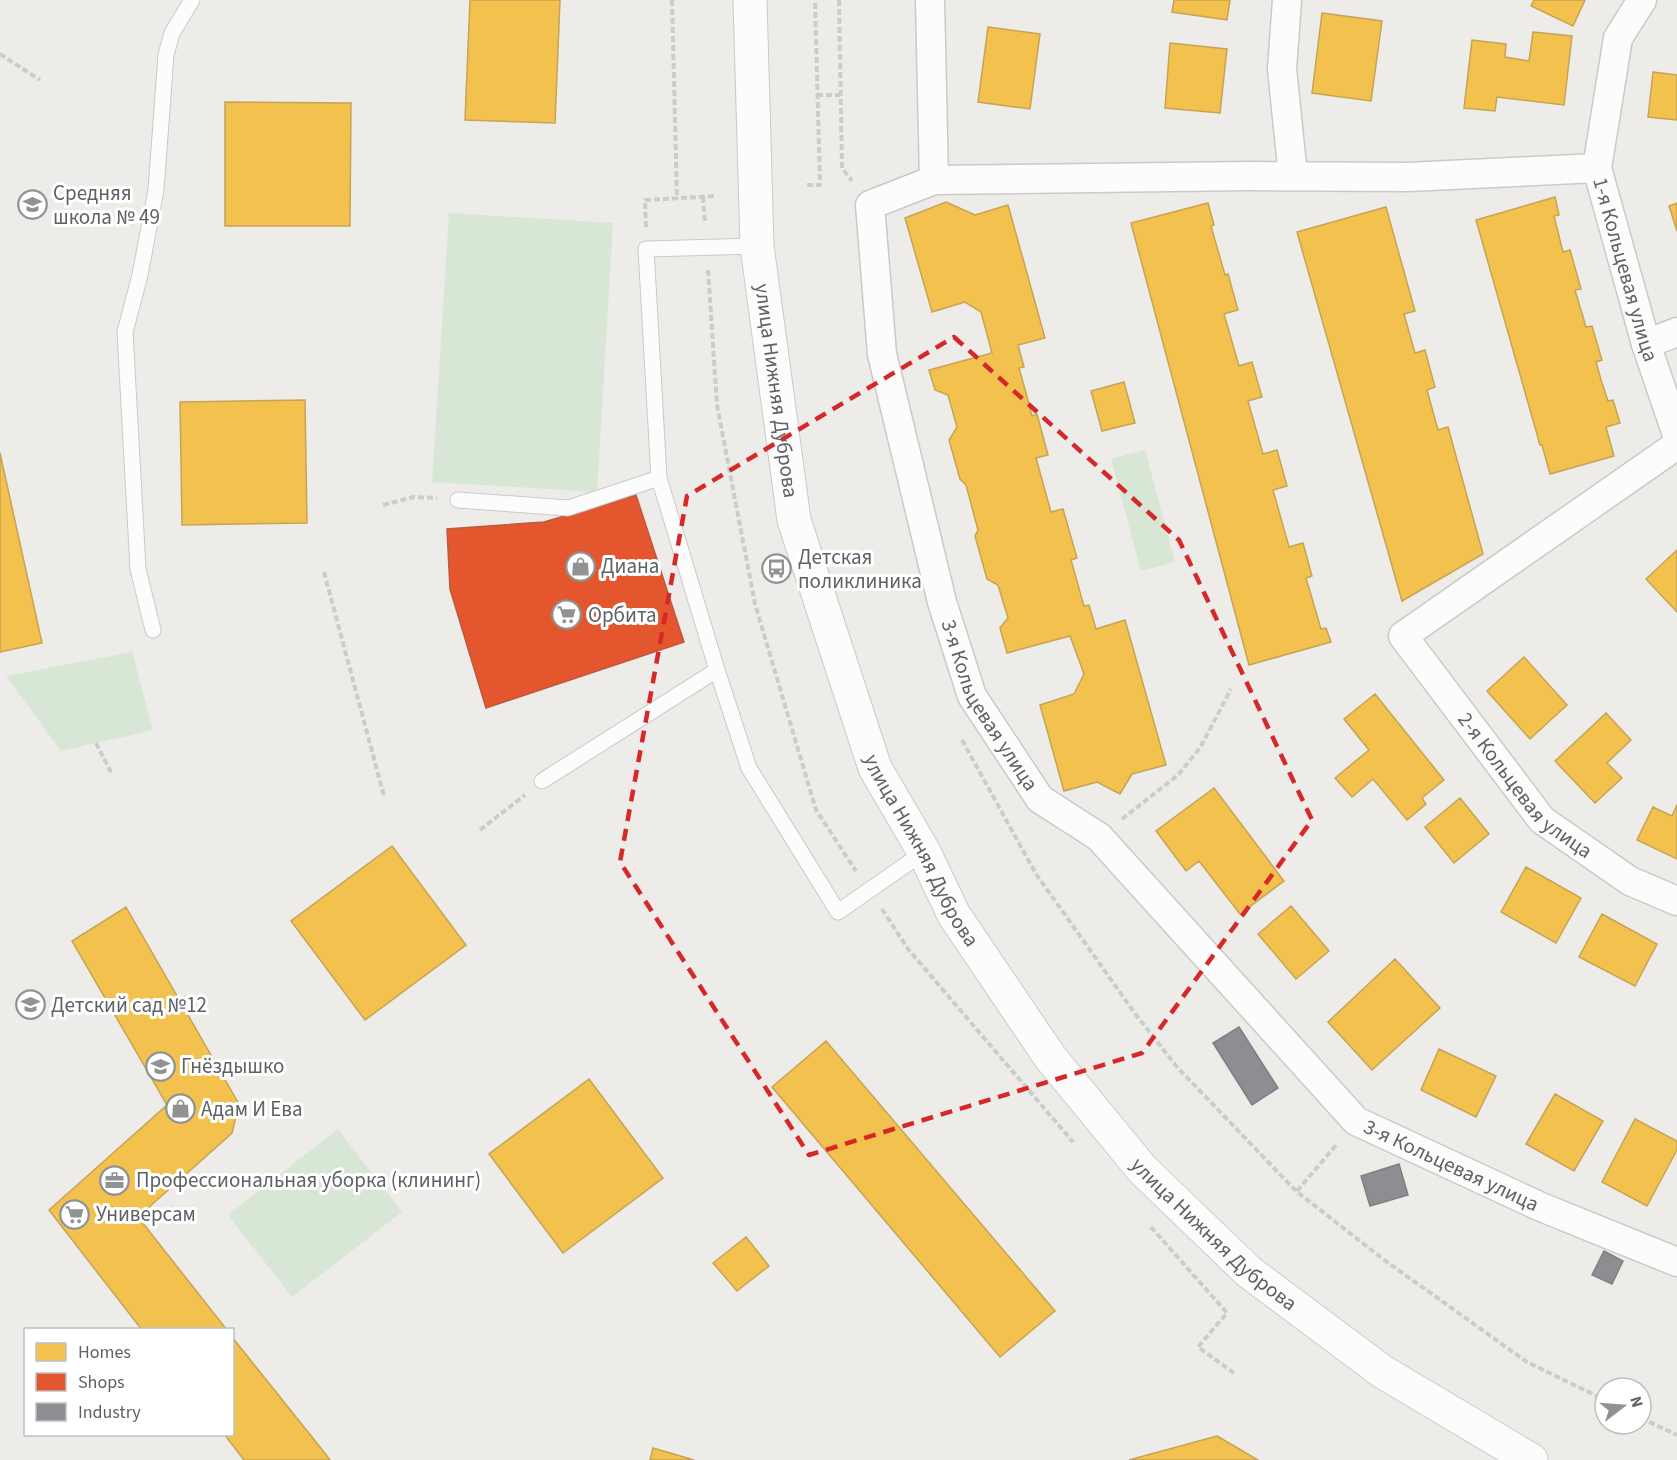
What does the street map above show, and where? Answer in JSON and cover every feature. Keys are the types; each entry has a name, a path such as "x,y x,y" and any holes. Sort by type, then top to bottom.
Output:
{"street":[{"name":"улица Нижняя Дуброва","path":"750,0 757,246 794,520 875,768 924,852 954,915 1050,1057 1142,1168 1249,1272 1383,1372 1531,1460"},
{"path":"930,0 934,180"},
{"path":"1287,0 1281,69 1293,176"},
{"name":"1-я Кольцевая улица","path":"1642,0 1618,38 1597,168 1646,344 1677,435"},
{"path":"870,205 934,180 1408,177 1597,168"},
{"name":"3-я Кольцевая улица","path":"870,205 882,354 942,602 972,696 1040,799 1099,837 1356,1120 1541,1207 1677,1262"},
{"path":"1646,344 1677,332"},
{"name":"2-я Кольцевая улица","path":"1677,445 1403,636 1542,820 1630,881 1677,901"}],"lane":[{"path":"153,630 138,569 126,332 140,275 156,190 166,55 172,33 192,0"},
{"path":"757,246 646,249 659,478 749,768 838,912 924,852"},
{"path":"458,500 568,508 659,478"},
{"path":"542,782 717,670"}],"path":[{"path":"672,0 677,199"},
{"path":"807,185 820,185 815,0"},
{"path":"838,0 842,168 870,205"},
{"path":"0,54 40,80"},
{"path":"817,95 840,95"},
{"path":"646,249 645,200 716,196"},
{"path":"383,505 414,497"},
{"path":"324,572 384,796"},
{"path":"1099,837 1178,775 1200,748 1231,689"},
{"path":"96,743 112,774"},
{"path":"480,830 542,782"},
{"path":"1036,874 1136,1014 1177,1067 1296,1191 1383,1259 1527,1362 1593,1394"},
{"path":"1296,1191 1356,1120"},
{"path":"1227,1313 1198,1347 1234,1373"},
{"path":"1653,1424 1677,1435"}],"highlighted area":[{"path":"954,337 1179,540 1312,820 1142,1053 809,1155 620,862 687,496"}],"green space":[{"path":"449,213 613,223 597,492 432,482"},
{"path":"1145,450 1175,562 1141,571 1111,459"},
{"path":"132,652 153,730 61,751 6,676"},
{"path":"338,1129 402,1212 292,1297 228,1215"}],"building: Homes":[{"path":"470,0 560,0 555,123 465,120"},
{"path":"1174,0 1230,0 1227,20 1172,12"},
{"path":"1534,0 1585,0 1573,26 1531,6"},
{"path":"1322,13 1382,21 1371,101 1312,93"},
{"path":"988,27 1040,34 1030,109 978,102"},
{"path":"1533,32 1572,36 1564,105 1497,97 1495,111 1464,108 1472,40 1506,44 1505,57 1529,61"},
{"path":"1170,43 1227,49 1220,113 1165,108"},
{"path":"1653,72 1677,75 1677,120 1648,117"},
{"path":"225,102 351,103 350,226 225,226"},
{"path":"1555,197 1559,215 1554,216 1563,252 1570,250 1581,289 1575,290 1586,327 1592,326 1602,360 1596,362 1602,383 1608,401 1613,400 1620,423 1606,427 1614,456 1550,474 1476,220"},
{"path":"946,202 975,215 1008,205 1045,338 1018,345 1024,367 1019,368 1032,416 1037,414 1048,455 1036,458 1051,512 1063,509 1077,558 1071,560 1084,606 1089,605 1096,629 1125,620 1166,765 1132,774 1120,794 1097,782 1064,791 1040,705 1074,694 1084,674 1070,636 1007,653 1000,628 1008,618 998,585 987,579 975,536 978,530 966,485 960,479 949,440 957,427 948,395 935,390 929,370 992,353 981,312 965,302 932,312 905,218"},
{"path":"1208,203 1214,225 1211,226 1238,310 1224,314 1239,366 1252,362 1262,397 1248,401 1263,454 1277,450 1287,486 1273,490 1289,547 1303,543 1312,576 1306,578 1321,629 1326,628 1331,642 1249,665 1131,223"},
{"path":"1677,203 1677,231 1669,206"},
{"path":"1386,207 1415,311 1404,314 1415,353 1425,350 1435,387 1427,390 1438,430 1448,427 1483,554 1402,601 1297,232"},
{"path":"1124,382 1135,423 1102,431 1091,391"},
{"path":"305,400 307,523 182,525 180,402"},
{"path":"0,453 42,643 0,652"},
{"path":"1677,550 1677,612 1646,579"},
{"path":"1524,657 1567,705 1530,739 1487,691"},
{"path":"1375,694 1444,780 1422,798 1426,804 1407,820 1373,779 1352,797 1335,778 1369,750 1344,719"},
{"path":"1606,713 1631,740 1607,763 1622,778 1595,803 1555,761"},
{"path":"1214,788 1284,881 1240,914 1199,861 1186,871 1156,831"},
{"path":"1460,798 1489,834 1454,863 1425,827"},
{"path":"1677,805 1677,859 1637,840 1653,807 1672,816"},
{"path":"392,846 466,945 365,1020 291,921"},
{"path":"1526,867 1581,898 1556,943 1501,912"},
{"path":"1291,906 1329,951 1296,979 1258,934"},
{"path":"126,907 239,1104 232,1133 138,1217 225,1328 140,1328 49,1210 167,1105 72,941"},
{"path":"1602,914 1657,944 1635,986 1579,957"},
{"path":"1395,959 1440,1008 1372,1070 1328,1022"},
{"path":"826,1041 1055,1311 1000,1357 772,1087"},
{"path":"1439,1049 1496,1076 1476,1117 1421,1090"},
{"path":"589,1079 663,1178 563,1253 489,1154"},
{"path":"1555,1094 1603,1121 1574,1171 1526,1144"},
{"path":"1635,1119 1677,1141 1677,1150 1647,1206 1602,1182"},
{"path":"746,1237 769,1266 737,1291 713,1263"},
{"path":"234,1340 330,1460 244,1460 226,1436 234,1436"},
{"path":"1217,1436 1258,1460 1129,1460"},
{"path":"653,1448 694,1460 650,1460"}],"building: Shops":[{"name":"Орбита","path":"636,495 684,642 486,708 450,589 447,529 544,522"}],"building: Industry":[{"path":"1239,1027 1278,1088 1252,1105 1213,1043"},
{"path":"1399,1164 1408,1195 1370,1206 1361,1176"},
{"path":"1604,1251 1623,1261 1612,1284 1592,1275"}],"place":[{"name":"Средняя школа № 49","path":"32,205"},
{"name":"Диана","path":"580,566"},
{"name":"Детская поликлиника","path":"777,569"},
{"name":"Орбита","path":"567,615"},
{"name":"Детский сад №12","path":"30,1005"},
{"name":"Гнёздышко","path":"160,1066"},
{"name":"Адам И Ева","path":"180,1109"},
{"name":"Профессиональная уборка (клининг)","path":"115,1180"},
{"name":"Универсам","path":"75,1214"}]}
